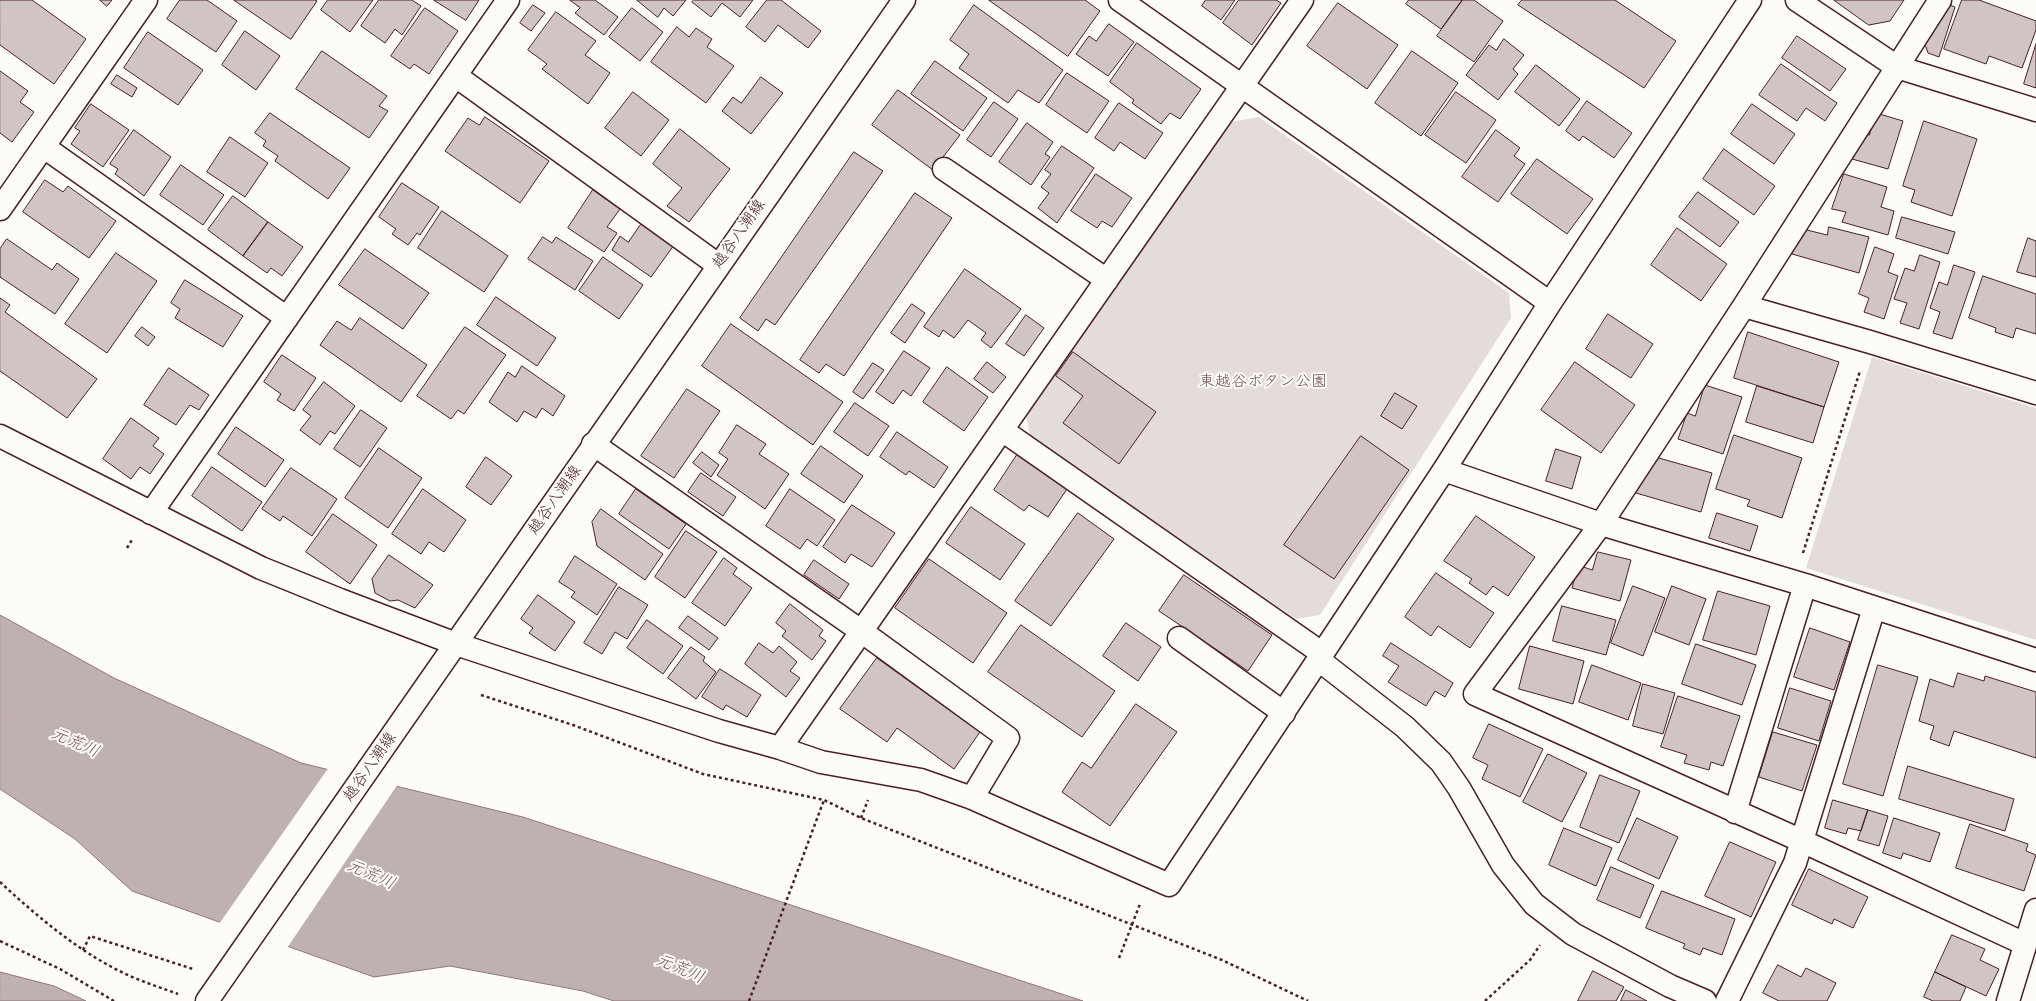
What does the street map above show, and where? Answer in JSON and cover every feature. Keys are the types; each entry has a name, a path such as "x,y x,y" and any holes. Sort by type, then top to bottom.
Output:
{"street":[{"path":"0,209 146,0"},
{"path":"151,513 508,0"},
{"name":"越谷八潮線","path":"207,1001 456,644 593,444 904,0"},
{"path":"1120,0 1550,303"},
{"path":"780,748 1302,0"},
{"path":"0,436 261,568 340,600 456,644 719,731 780,748 821,762 921,780 972,798 1170,885 1444,470 1550,303 1750,0"},
{"path":"1797,0 1897,67 2036,110"},
{"path":"1940,0 1744,306 1601,524 1475,694 1802,841 2025,944"},
{"path":"456,76 718,265"},
{"path":"44,148 286,318"},
{"path":"944,169 1107,280"},
{"path":"1744,306 1870,342 2036,393"},
{"path":"1002,430 1321,657 1405,727 1441,762 1459,788 1503,865 1534,904 1556,922 1573,934 1663,982 1705,1001"},
{"path":"593,444 861,631 1008,738 972,798"},
{"path":"1444,470 1601,524 1805,586 2036,660"},
{"path":"1735,812 1805,586"},
{"path":"1727,1001 1795,863 1874,608"},
{"path":"1179,638 1284,713"},
{"path":"2008,1001 2036,910"}],"path":[{"path":"1805,586 1799,566 1870,342"},
{"path":"481,695 573,725 703,774 824,800 861,818 1222,960 1308,1001"},
{"path":"749,1001 824,800"},
{"path":"0,882 38,917 83,950 129,976 181,995"},
{"path":"1484,1001 1530,960 1556,922"},
{"path":"1119,958 1132,925"},
{"path":"83,950 90,936 195,969"},
{"path":"0,941 60,969 114,1001"}],"green space":[{"name":"東越谷ボタン公園","path":"1259,117 1509,293 1511,318 1320,615 1296,619 1030,436 1026,415 1231,122"},
{"path":"1872,357 2036,408 2036,640 1806,568"}],"water":[{"name":"元荒川","path":"0,615 114,678 301,763 523,817 1083,1001 614,1001 583,991 450,966 374,977 132,891 75,839 0,789"},
{"path":"0,972 54,986 86,1001 0,1001"}],"pier":[{"path":"329,767 398,784 287,948 219,924"}],"building":[{"path":"0,0 32,0 86,39 54,84 0,45"},
{"path":"100,0 112,0 107,6"},
{"path":"180,0 207,0 237,21 216,52 167,19"},
{"path":"234,0 315,0 317,1 291,39"},
{"path":"328,0 373,0 350,32 321,10"},
{"path":"379,0 412,0 421,6 402,35 395,29 385,43 361,26"},
{"path":"434,0 479,0 466,20"},
{"path":"570,0 595,0 618,17 604,35 575,13 580,8"},
{"path":"637,0 686,0 673,16 664,8 658,17"},
{"path":"694,0 753,0 740,17 722,3 711,17 692,2"},
{"path":"767,0 781,0 821,31 808,48 778,25 765,42 746,27"},
{"path":"989,0 1085,0 1100,11 1068,56"},
{"path":"1206,0 1235,0 1221,20 1202,6"},
{"path":"1239,0 1276,0 1281,3 1252,45 1223,23"},
{"path":"1409,0 1462,0 1441,29 1406,4"},
{"path":"1463,0 1474,0 1503,21 1474,62 1437,36"},
{"path":"1522,0 1615,0 1676,41 1644,88 1518,5"},
{"path":"1834,0 1904,0 1890,21 1869,25"},
{"path":"1962,0 1979,0 2036,21 2036,30 2022,68 1989,56 1986,64 1944,49"},
{"path":"1338,3 1398,45 1367,89 1307,46"},
{"path":"1945,3 1955,7 1939,57 1928,53 1922,36"},
{"path":"533,5 545,13 531,31 520,23"},
{"path":"974,5 1063,70 1039,103 1018,90 1008,103 959,68 969,54 950,40"},
{"path":"425,8 458,31 429,74 414,64 410,69 391,56"},
{"path":"632,8 663,32 640,61 609,37"},
{"path":"556,12 596,41 585,55 610,73 588,104 542,69 547,64 528,50"},
{"path":"1109,24 1134,42 1108,76 1076,54 1089,36 1096,41"},
{"path":"677,27 689,37 696,28 712,39 707,47 734,66 706,103 651,62"},
{"path":"245,31 280,56 256,90 222,65"},
{"path":"148,32 203,70 178,105 124,68"},
{"path":"1797,36 1846,69 1830,91 1782,58"},
{"path":"1504,39 1524,55 1513,69 1518,74 1498,100 1466,75 1489,45 1496,50"},
{"path":"1137,43 1201,89 1180,119 1170,113 1161,124 1132,103 1134,100 1110,82"},
{"path":"2036,44 2036,88 2024,84"},
{"path":"322,51 387,96 379,106 388,111 369,138 296,89"},
{"path":"1412,51 1458,83 1421,136 1375,103"},
{"path":"935,61 987,98 963,131 911,94"},
{"path":"1781,64 1837,103 1825,121 1806,108 1797,121 1759,95"},
{"path":"1536,65 1580,99 1559,126 1515,92"},
{"path":"0,71 28,91 20,102 34,112 12,142 0,133"},
{"path":"1067,73 1109,101 1087,133 1046,105"},
{"path":"117,75 137,88 132,97 111,84"},
{"path":"761,77 783,93 751,134 722,111 733,97 741,103"},
{"path":"898,90 960,135 933,170 872,125"},
{"path":"633,92 669,120 641,156 605,128"},
{"path":"1456,92 1496,120 1466,163 1425,135"},
{"path":"1587,101 1632,133 1614,158 1583,136 1579,141 1566,131"},
{"path":"994,102 1018,119 991,157 967,140"},
{"path":"1119,103 1163,133 1145,159 1120,142 1114,151 1095,138"},
{"path":"91,104 129,130 103,167 71,144 80,131 75,128"},
{"path":"1752,104 1795,134 1774,164 1731,134"},
{"path":"270,113 350,168 328,199 275,161 278,156 263,146 266,141 255,133"},
{"path":"1876,113 1903,121 1888,169 1852,159 1860,133 1869,135"},
{"path":"485,117 549,161 520,203 445,151 468,118 479,125"},
{"path":"1924,121 1977,139 1952,216 1911,202 1915,190 1903,186"},
{"path":"1027,123 1053,142 1045,154 1050,157 1031,185 999,162"},
{"path":"680,129 730,169 689,222 667,206 682,188 653,164"},
{"path":"134,130 171,157 144,196 115,174 118,169 110,164"},
{"path":"1496,130 1520,148 1514,156 1525,164 1498,202 1462,177"},
{"path":"230,137 268,163 245,197 207,172"},
{"path":"1062,146 1094,168 1057,223 1038,208 1049,193 1041,187 1051,174 1045,170"},
{"path":"1724,149 1775,186 1754,215 1703,179"},
{"path":"854,152 883,171 775,325 766,319 758,331 740,318"},
{"path":"1537,159 1593,199 1567,234 1511,194"},
{"path":"181,165 224,195 203,225 160,195"},
{"path":"1096,174 1132,198 1112,227 1102,221 1097,228 1071,211"},
{"path":"1844,174 1887,187 1881,207 1894,211 1888,235 1842,222 1846,212 1832,209"},
{"path":"45,180 63,192 68,186 116,221 89,258 23,212"},
{"path":"402,183 439,207 420,235 417,233 408,245 392,234 396,229 379,217"},
{"path":"593,190 620,209 607,227 617,233 604,252 568,228"},
{"path":"1698,192 1739,222 1720,247 1679,217"},
{"path":"915,193 952,218 844,376 826,364 819,373 800,360"},
{"path":"233,196 268,222 243,256 208,230"},
{"path":"442,211 508,256 484,292 418,248"},
{"path":"1902,217 1955,232 1948,254 1896,238"},
{"path":"268,222 303,247 282,276 271,268 267,273 243,256"},
{"path":"642,223 674,245 651,277 612,250 620,236 628,242"},
{"path":"1829,227 1869,237 1859,273 1792,254 1799,228 1827,235"},
{"path":"1677,228 1727,264 1701,301 1651,265"},
{"path":"543,237 552,243 556,237 593,261 575,290 528,259"},
{"path":"2028,238 2036,241 2036,277 2017,272"},
{"path":"7,239 52,270 57,263 79,279 55,314 0,277 0,249"},
{"path":"1875,247 1894,254 1888,272 1898,276 1884,319 1864,312 1869,298 1859,294"},
{"path":"365,249 429,293 403,329 339,285"},
{"path":"116,253 157,281 107,353 65,324"},
{"path":"1920,255 1940,262 1919,329 1900,323 1907,303 1894,299 1905,268 1914,271"},
{"path":"603,257 643,285 619,319 579,291"},
{"path":"1954,265 1975,272 1952,339 1933,333 1940,312 1930,308 1939,282 1947,285"},
{"path":"965,269 1021,309 991,348 981,340 986,333 968,320 954,338 943,330 939,337 924,327"},
{"path":"1983,276 2036,294 2036,334 2016,328 2013,338 1995,332 1996,328 1969,318"},
{"path":"185,280 243,316 223,347 175,318 180,309 171,303"},
{"path":"496,297 556,338 537,366 477,325"},
{"path":"0,298 10,305 5,312 97,379 67,418 0,371"},
{"path":"912,304 925,313 905,343 891,333"},
{"path":"1608,314 1653,344 1631,378 1586,349"},
{"path":"1026,315 1044,328 1024,356 1006,344"},
{"path":"360,318 427,365 401,402 320,345 337,321 351,330"},
{"path":"731,324 843,402 813,445 702,366"},
{"path":"142,327 155,337 148,346 135,336"},
{"path":"465,327 506,355 464,414 458,410 451,419 417,396"},
{"path":"1748,332 1839,362 1824,407 1734,378"},
{"path":"904,351 930,368 911,396 903,390 893,404 876,392"},
{"path":"1073,352 1156,412 1119,464 1063,423 1083,396 1056,376"},
{"path":"282,355 316,378 294,411 277,400 281,394 264,382"},
{"path":"987,362 1006,377 993,393 974,379"},
{"path":"1575,362 1635,405 1601,453 1541,410"},
{"path":"873,363 884,370 863,399 853,392"},
{"path":"522,366 565,396 553,416 542,408 536,418 524,411 517,422 489,402 508,372 515,377"},
{"path":"947,367 988,397 964,431 923,402"},
{"path":"169,368 209,395 199,410 190,405 176,425 144,405"},
{"path":"324,382 355,406 335,434 330,431 320,445 300,430 311,416 303,410"},
{"path":"1705,385 1742,397 1723,454 1678,439 1687,413 1695,416"},
{"path":"1757,386 1824,407 1813,443 1746,422"},
{"path":"687,389 720,411 674,478 641,456"},
{"path":"1395,393 1417,406 1402,429 1381,416"},
{"path":"855,403 889,426 868,456 834,432"},
{"path":"361,410 387,428 360,467 334,449"},
{"path":"131,418 159,438 153,446 164,454 150,474 140,467 131,479 103,459"},
{"path":"737,425 766,444 759,454 789,474 765,509 717,475 728,459 719,453"},
{"path":"236,427 284,460 265,487 218,454"},
{"path":"897,432 948,467 934,488 909,471 906,475 880,457"},
{"path":"1734,435 1802,458 1782,518 1747,506 1750,500 1716,489"},
{"path":"1361,436 1409,470 1334,579 1284,545"},
{"path":"821,446 863,476 844,503 801,474"},
{"path":"379,448 422,478 388,528 345,498"},
{"path":"1556,449 1581,457 1572,489 1546,481"},
{"path":"702,452 719,465 711,477 693,463"},
{"path":"1017,455 1067,489 1048,517 1029,505 1024,511 994,490"},
{"path":"1648,455 1712,473 1701,512 1636,493"},
{"path":"486,457 512,476 491,505 466,487"},
{"path":"212,467 262,502 242,531 192,496"},
{"path":"291,468 337,499 312,536 283,516 280,521 262,509"},
{"path":"701,473 736,497 723,516 688,492"},
{"path":"423,489 466,520 444,552 429,542 421,554 392,534"},
{"path":"636,489 686,524 669,549 619,514"},
{"path":"790,489 835,520 817,546 807,539 800,549 766,526"},
{"path":"852,505 895,533 872,567 851,554 845,563 823,547"},
{"path":"971,507 1025,544 1000,580 946,543"},
{"path":"601,509 663,554 645,580 597,546 592,522"},
{"path":"1078,513 1114,539 1051,626 1015,601"},
{"path":"1717,513 1758,526 1750,551 1709,538"},
{"path":"333,514 377,545 350,584 306,552"},
{"path":"1476,516 1535,557 1508,596 1493,586 1486,595 1469,583 1472,579 1444,561"},
{"path":"686,531 717,552 685,598 655,577"},
{"path":"1598,552 1631,560 1620,601 1572,588 1578,565 1592,570"},
{"path":"389,555 433,585 415,608 398,600 390,601 375,593 372,579"},
{"path":"575,556 617,584 597,615 571,597 575,592 559,582"},
{"path":"724,558 737,568 733,574 752,588 725,626 692,603"},
{"path":"929,559 1007,613 973,663 895,608"},
{"path":"814,560 849,584 839,599 804,575"},
{"path":"1436,573 1494,613 1470,648 1438,626 1431,636 1405,617"},
{"path":"1184,575 1272,635 1248,671 1159,611"},
{"path":"1633,586 1665,598 1643,656 1611,643"},
{"path":"1672,586 1706,599 1689,645 1655,632"},
{"path":"619,587 648,605 627,639 615,632 602,654 584,643"},
{"path":"1718,591 1770,606 1756,655 1703,640"},
{"path":"538,595 575,622 555,651 529,633 533,628 521,619"},
{"path":"790,604 823,630 819,636 826,641 812,660 782,636 786,631 776,623"},
{"path":"1562,606 1616,620 1606,655 1553,641"},
{"path":"688,616 718,638 709,650 679,628"},
{"path":"647,620 683,646 663,674 627,648"},
{"path":"1126,623 1161,647 1138,681 1103,656"},
{"path":"1021,625 1115,691 1082,737 988,672"},
{"path":"1810,628 1850,642 1834,690 1794,677"},
{"path":"759,643 773,653 779,646 797,662 790,671 800,678 786,697 745,664"},
{"path":"1391,643 1453,683 1445,697 1435,691 1426,706 1388,682 1399,666 1383,656"},
{"path":"1696,644 1756,665 1742,705 1682,684"},
{"path":"1530,646 1584,661 1573,704 1519,689"},
{"path":"691,647 705,657 703,661 716,672 696,699 668,678"},
{"path":"877,658 980,732 954,769 897,728 887,742 840,709"},
{"path":"1592,665 1641,683 1628,720 1579,702"},
{"path":"1878,665 1918,677 1883,796 1843,784"},
{"path":"720,669 761,695 747,717 726,705 723,710 702,697"},
{"path":"1958,673 1984,681 1985,676 2036,692 2036,758 1954,731 1949,746 1930,739 1934,726 1919,721 1930,679 1953,687"},
{"path":"1643,684 1675,693 1663,734 1633,726"},
{"path":"1790,688 1831,701 1819,741 1778,728"},
{"path":"1678,696 1740,716 1723,766 1711,762 1709,770 1684,763 1687,755 1661,747"},
{"path":"1136,704 1177,732 1110,826 1062,792 1082,762 1091,768"},
{"path":"1489,724 1543,749 1520,797 1482,779 1488,765 1473,758"},
{"path":"1773,732 1817,745 1802,791 1759,777"},
{"path":"1548,754 1587,773 1562,822 1523,802"},
{"path":"1908,766 2014,799 2005,831 1899,799"},
{"path":"1600,775 1640,791 1619,843 1580,827"},
{"path":"1833,800 1868,810 1861,831 1848,828 1846,834 1825,828"},
{"path":"1868,810 1888,816 1879,846 1858,840"},
{"path":"1637,818 1678,837 1659,879 1618,860"},
{"path":"1894,818 1940,833 1930,862 1903,853 1901,859 1883,853"},
{"path":"1970,824 2028,844 2026,851 2036,855 2024,891 1956,868"},
{"path":"1564,828 1612,848 1596,886 1549,865"},
{"path":"1730,842 1776,862 1751,917 1705,896"},
{"path":"1611,867 1654,885 1640,918 1597,900"},
{"path":"1809,869 1868,897 1853,928 1834,919 1832,924 1792,905"},
{"path":"1662,891 1735,919 1722,955 1703,948 1700,955 1683,948 1685,944 1646,928"},
{"path":"1952,935 1985,949 1980,960 1999,969 1986,996 1935,972"},
{"path":"1778,965 1801,977 1806,968 1836,983 1827,1001 1779,1001 1763,993"},
{"path":"1593,971 1624,987 1616,1001 1578,1001"},
{"path":"1935,972 1966,987 1960,1001 1933,1001 1924,997"},
{"path":"1626,990 1647,1001 1621,1001"}]}
